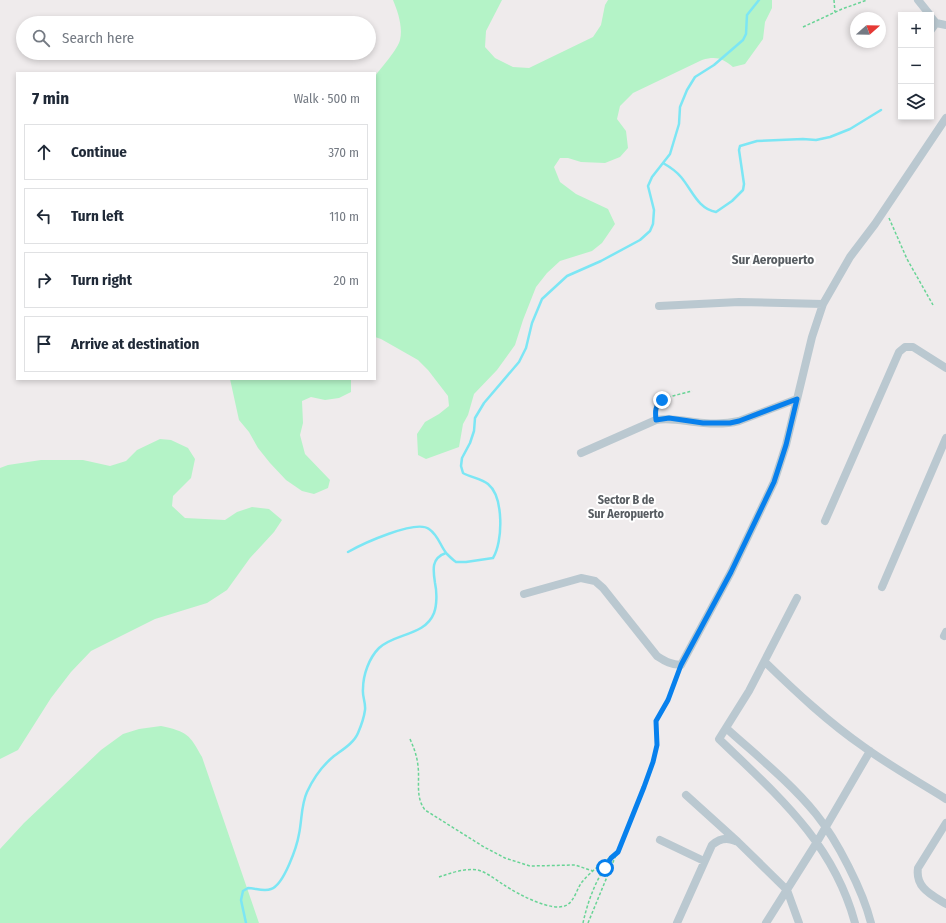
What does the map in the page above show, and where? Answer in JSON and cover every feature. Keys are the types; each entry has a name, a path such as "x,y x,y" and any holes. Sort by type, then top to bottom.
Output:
{"street":[{"path":"918,0 926,12"},
{"path":"934,22 946,25"},
{"path":"524,594 580,578 595,581 603,588 657,656 674,665 681,665 731,572 774,482 786,445 812,337 823,304 850,257 886,208 946,118"},
{"path":"659,306 739,302 823,304"},
{"path":"825,521 902,349 905,347 913,347 946,368"},
{"path":"581,453 656,420 669,418 703,423 730,423 797,399"},
{"path":"882,587 946,438"},
{"path":"797,598 749,691 718,739 785,803 817,842 836,874 849,904 855,923"},
{"path":"765,662 825,717 870,751 946,799"},
{"path":"726,728 791,786 818,816 826,827 859,889 871,923"},
{"path":"766,923 817,842 870,751"},
{"path":"686,795 738,842 787,890 799,923"},
{"path":"946,824 918,868 917,874 920,885 926,891 946,904"},
{"path":"677,923 712,845 715,842 726,838 738,842"},
{"path":"660,840 704,861"}],"path":[{"path":"834,0 836,12"},
{"path":"803,27 867,0"},
{"path":"886,208 907,259 933,305"},
{"path":"656,420 655,411 658,404 662,400 692,391"},
{"path":"588,923 644,787 653,762 657,745 656,721 668,700 681,665"},
{"path":"410,738 418,765 419,799 425,810 484,847 505,858 530,866 575,865 593,870"},
{"path":"439,877 469,869 479,871 490,875 505,886 526,897 542,904 557,907 568,904 581,883 593,870 618,852"},
{"path":"583,923 591,896 597,883 611,858 618,852"}],"green space":[{"path":"393,0 502,0 486,31 485,47 495,58 513,67 529,68 593,37 601,25 605,5 608,0 772,0 772,8 765,22 763,39 745,64 733,67 715,58 702,60 633,93 620,106 617,119 626,131 628,148 620,157 605,163 581,162 568,158 560,158 554,167 560,182 576,194 608,209 615,224 602,243 592,251 560,261 547,273 536,287 515,345 497,370 474,394 468,415 463,424 459,447 426,459 418,455 417,434 425,422 449,406 448,396 428,370 418,360 376,337 376,75 399,44 401,35 398,15"},
{"path":"230,380 351,380 351,392 339,398 325,400 311,397 302,401 303,423 300,435 305,454 330,480 328,488 314,494 302,491 286,480 258,448 249,432 239,420"},
{"path":"160,439 171,440 188,448 195,459 191,478 173,496 172,506 185,518 225,520 237,512 252,507 269,509 282,520 274,532 250,558 227,590 207,603 155,619 91,651 71,672 51,698 18,750 0,759 0,468 8,465 41,460 83,460 110,466 126,461 137,450"},
{"path":"161,726 177,730 187,735 194,743 202,757 259,923 0,923 0,849 24,823 101,750 123,734 139,729"}],"waterway":[{"path":"348,552 389,534 413,527 422,527 429,529 432,532 447,554 456,562 493,558 499,542 500,531 497,499 493,490 488,484 463,473 461,466 462,458 470,443 474,431 475,418 484,403 519,362 526,348 532,323 542,299 567,276 601,261 640,240 650,231 653,224 654,210 648,186 652,177 670,154 679,124 680,107 687,90 695,77 714,65 743,40 746,34 747,15 759,0"},
{"path":"663,163 679,175 704,207 716,212 732,201 743,190 744,184 739,150 740,146 757,141 803,139 816,140 830,137 850,129 881,110"},
{"path":"246,923 241,900 243,891 248,888 268,890 276,886 281,880 296,847 305,797 309,787 326,764 351,743 358,733 365,710 363,692 364,678 367,667 375,652 393,639 424,626 434,613 436,606 434,565 435,561 441,555 446,553"}],"district":[{"name":"Sur Aeropuerto","path":"773,259"},
{"name":"Sector B de Sur Aeropuerto","path":"626,507"}],"route":[{"path":"605,868 611,858 618,852 653,762 657,745 656,721 668,700 681,665 731,572 774,482 786,445 797,399 730,423 703,423 669,418 656,420 655,411 658,404 662,400"}]}
